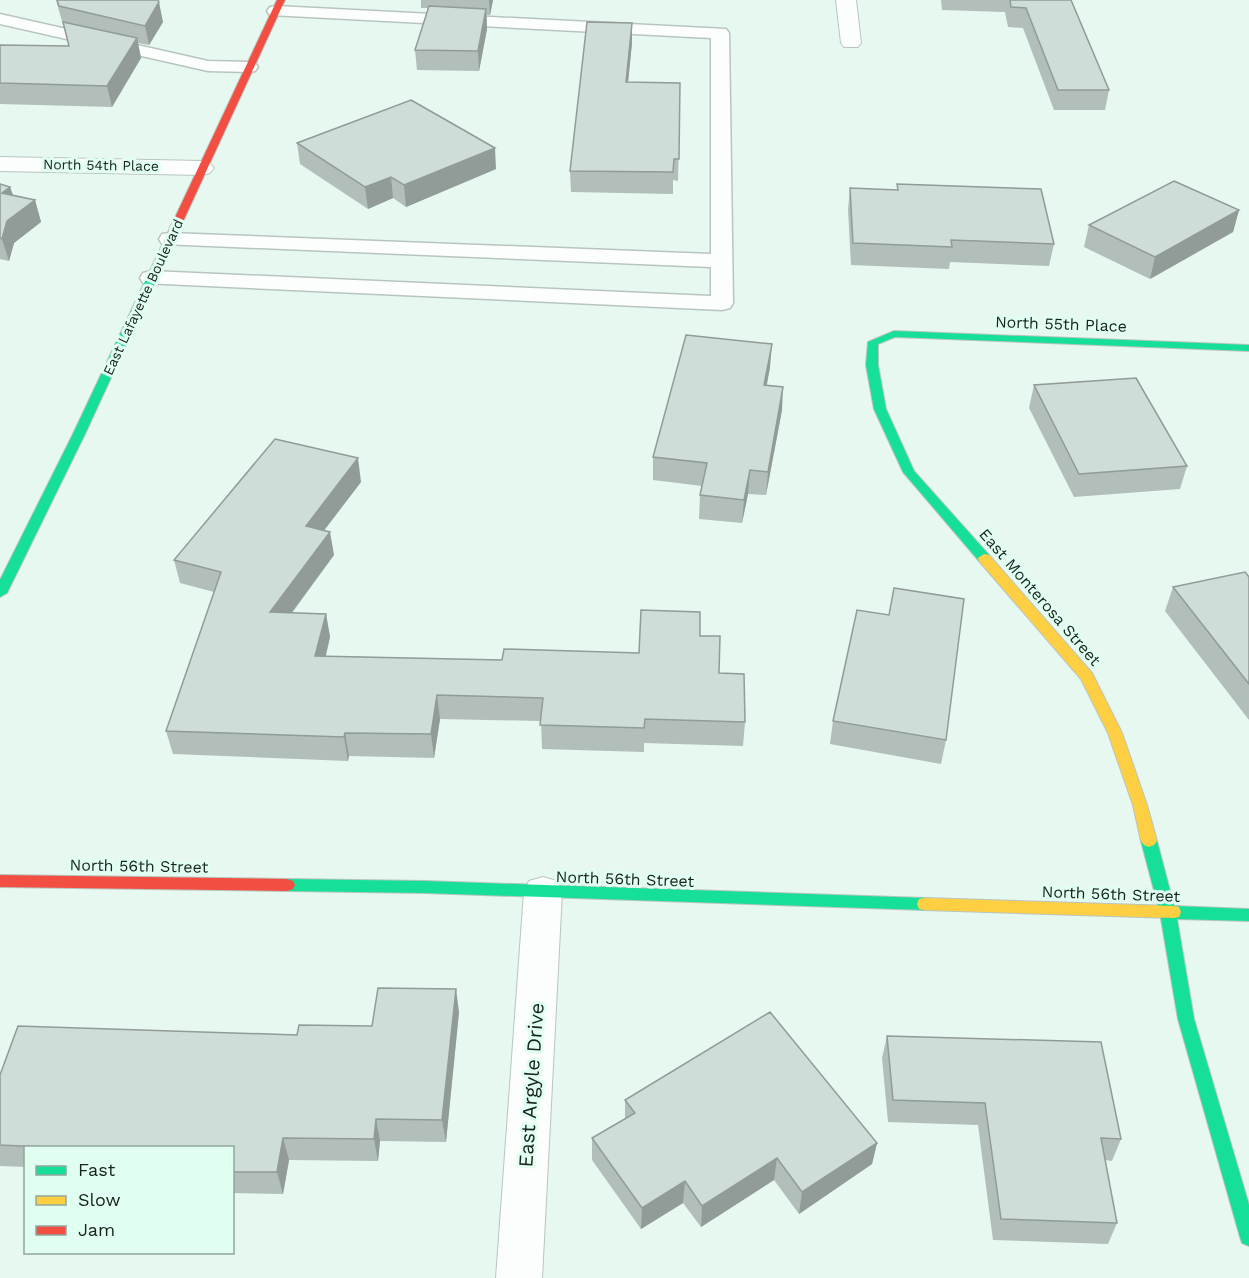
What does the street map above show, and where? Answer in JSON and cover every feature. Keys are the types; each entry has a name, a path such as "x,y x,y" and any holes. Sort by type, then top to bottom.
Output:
{"street":[{"path":"846,0 851,43"},
{"name":"East Lafayette Boulevard","path":"0,593 79,434 278,5"},
{"name":"North 54th Place","path":"0,164 202,168"},
{"name":"North 55th Place","path":"873,342 894,334 1249,348"},
{"name":"East Monterosa Street","path":"873,342 872,365 880,409 909,472 1088,676 1115,733 1137,795 1168,913 1186,1019 1249,1237"},
{"name":"North 56th Street","path":"0,881 426,887 1249,915"},
{"name":"East Argyle Drive","path":"519,1278 543,892"}],"lane":[{"path":"151,278 722,303 720,33 278,5"},
{"path":"0,19 208,66 249,67"},
{"path":"170,239 721,261"}],"building":[{"path":"57,0 158,0 159,2 145,26 59,6"},
{"path":"1010,0 1071,0 1109,90 1058,90 1026,8 1011,7"},
{"path":"429,6 486,9 478,51 415,50"},
{"path":"63,22 137,38 107,86 0,83 0,45 69,46"},
{"path":"587,22 632,23 626,82 680,83 679,159 674,159 673,172 570,171"},
{"path":"411,100 495,148 404,185 391,177 365,187 297,143"},
{"path":"1174,181 1239,210 1155,257 1089,225"},
{"path":"0,184 10,187 2,193 35,200 7,221 2,239 0,238"},
{"path":"897,184 1041,189 1054,244 951,240 952,247 853,243 850,188 898,190"},
{"path":"686,335 772,344 764,385 783,387 768,472 750,470 744,500 700,495 707,463 653,457"},
{"path":"1136,378 1187,466 1079,474 1034,385"},
{"path":"275,439 358,458 306,526 330,532 270,612 326,614 315,656 502,660 504,649 639,653 641,610 700,612 700,636 720,636 719,673 744,674 745,722 645,719 644,728 540,725 543,698 437,695 431,734 345,733 344,737 166,731 221,572 174,560"},
{"path":"1245,572 1249,577 1249,684 1173,587"},
{"path":"894,588 964,599 946,740 833,721 857,610 889,615"},
{"path":"378,988 456,989 442,1120 376,1119 374,1139 283,1138 277,1172 234,1172 234,1146 0,1145 0,1075 18,1026 297,1035 299,1025 372,1026"},
{"path":"770,1012 877,1143 802,1192 777,1158 702,1206 685,1181 642,1208 592,1138 635,1113 625,1100"},
{"path":"887,1036 1101,1042 1121,1139 1101,1138 1117,1223 1001,1219 985,1103 893,1100"}],"traffic: fast":[{"path":"0,593 79,434 169,241"},
{"path":"984,558 909,472 880,409 872,365 873,342 894,334 1249,348"},
{"path":"1149,841 1168,913 1186,1019 1249,1237"},
{"path":"287,885 425,887 925,904"},
{"path":"1173,912 1249,915"}],"traffic: slow":[{"path":"984,558 1087,676 1115,733 1140,805 1149,841"},
{"path":"925,904 1173,912"}],"traffic: jam":[{"path":"169,241 281,0"},
{"path":"0,881 287,885"}]}
